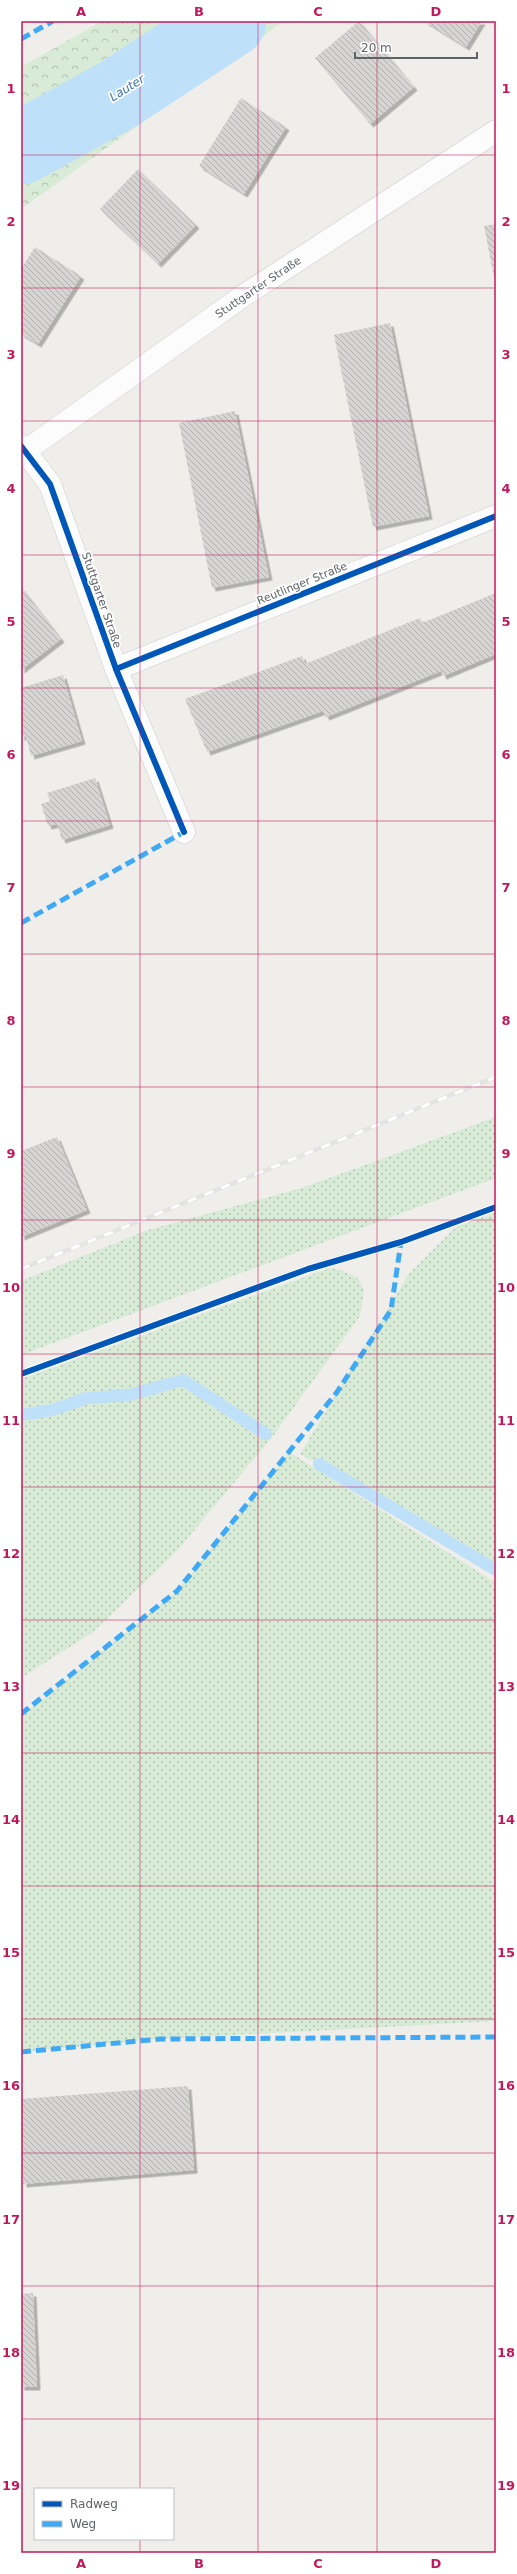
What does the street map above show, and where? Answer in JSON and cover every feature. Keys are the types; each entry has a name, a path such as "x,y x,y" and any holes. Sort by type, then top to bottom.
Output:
{"street":[{"name":"Stuttgarter Straße","path":"184,832 116,669 50,484 22,450 243,296 496,131"},
{"name":"Reutlinger Straße","path":"116,669 496,516"}],"green space":[{"path":"102,21 284,21 21,209 21,67"},
{"path":"496,1117 496,1178 21,1355 21,1281 148,1230 305,1187"},
{"path":"496,1212 496,1574 300,1454 409,1274 456,1227"},
{"path":"330,1268 341,1270 358,1278 364,1290 360,1316 273,1436 270,1435 272,1437 176,1552 93,1632 21,1678 21,1379"},
{"path":"289,1452 496,1583 496,2021 160,2039 21,2052 21,1713 36,1705 177,1591"}],"building":[{"path":"359,21 414,87 370,124 315,58"},
{"path":"424,21 482,21 466,47"},
{"path":"241,98 286,127 244,194 199,166"},
{"path":"138,169 196,225 158,264 100,209"},
{"path":"496,224 496,282 495,282 484,226"},
{"path":"35,247 81,276 38,344 21,334 21,269"},
{"path":"390,323 429,516 373,527 334,335"},
{"path":"235,411 269,577 212,588 179,423"},
{"path":"21,587 61,639 21,670"},
{"path":"496,593 496,654 443,676 441,671 326,717 323,711 207,752 185,699 302,656 305,664 420,618 422,623"},
{"path":"63,675 82,741 31,756 26,736 21,737 21,688"},
{"path":"95,778 110,825 62,840 57,824 48,826 41,804 50,801 47,793"},
{"path":"57,1137 87,1210 21,1237 21,1151"},
{"path":"188,2086 194,2170 23,2184 21,2099"},
{"path":"33,2293 37,2387 21,2387 21,2294"}],"waterway":[{"name":"Lauter","path":"21,148 119,94 230,21"},
{"path":"21,1415 52,1410 87,1398 129,1395 183,1380 266,1434"},
{"path":"319,1464 496,1570"}],"railway":[{"path":"21,1269 496,1077"}],"marked path":[{"path":"21,39 53,21"},
{"path":"21,923 184,832"},
{"path":"21,1714 177,1591 337,1392 391,1310 401,1242"},
{"path":"21,2052 160,2039 496,2037"}],"cycle path":[{"path":"21,446 50,484 116,669 184,832"},
{"path":"116,669 496,516"},
{"path":"21,1374 308,1269 401,1242 496,1207"}]}
